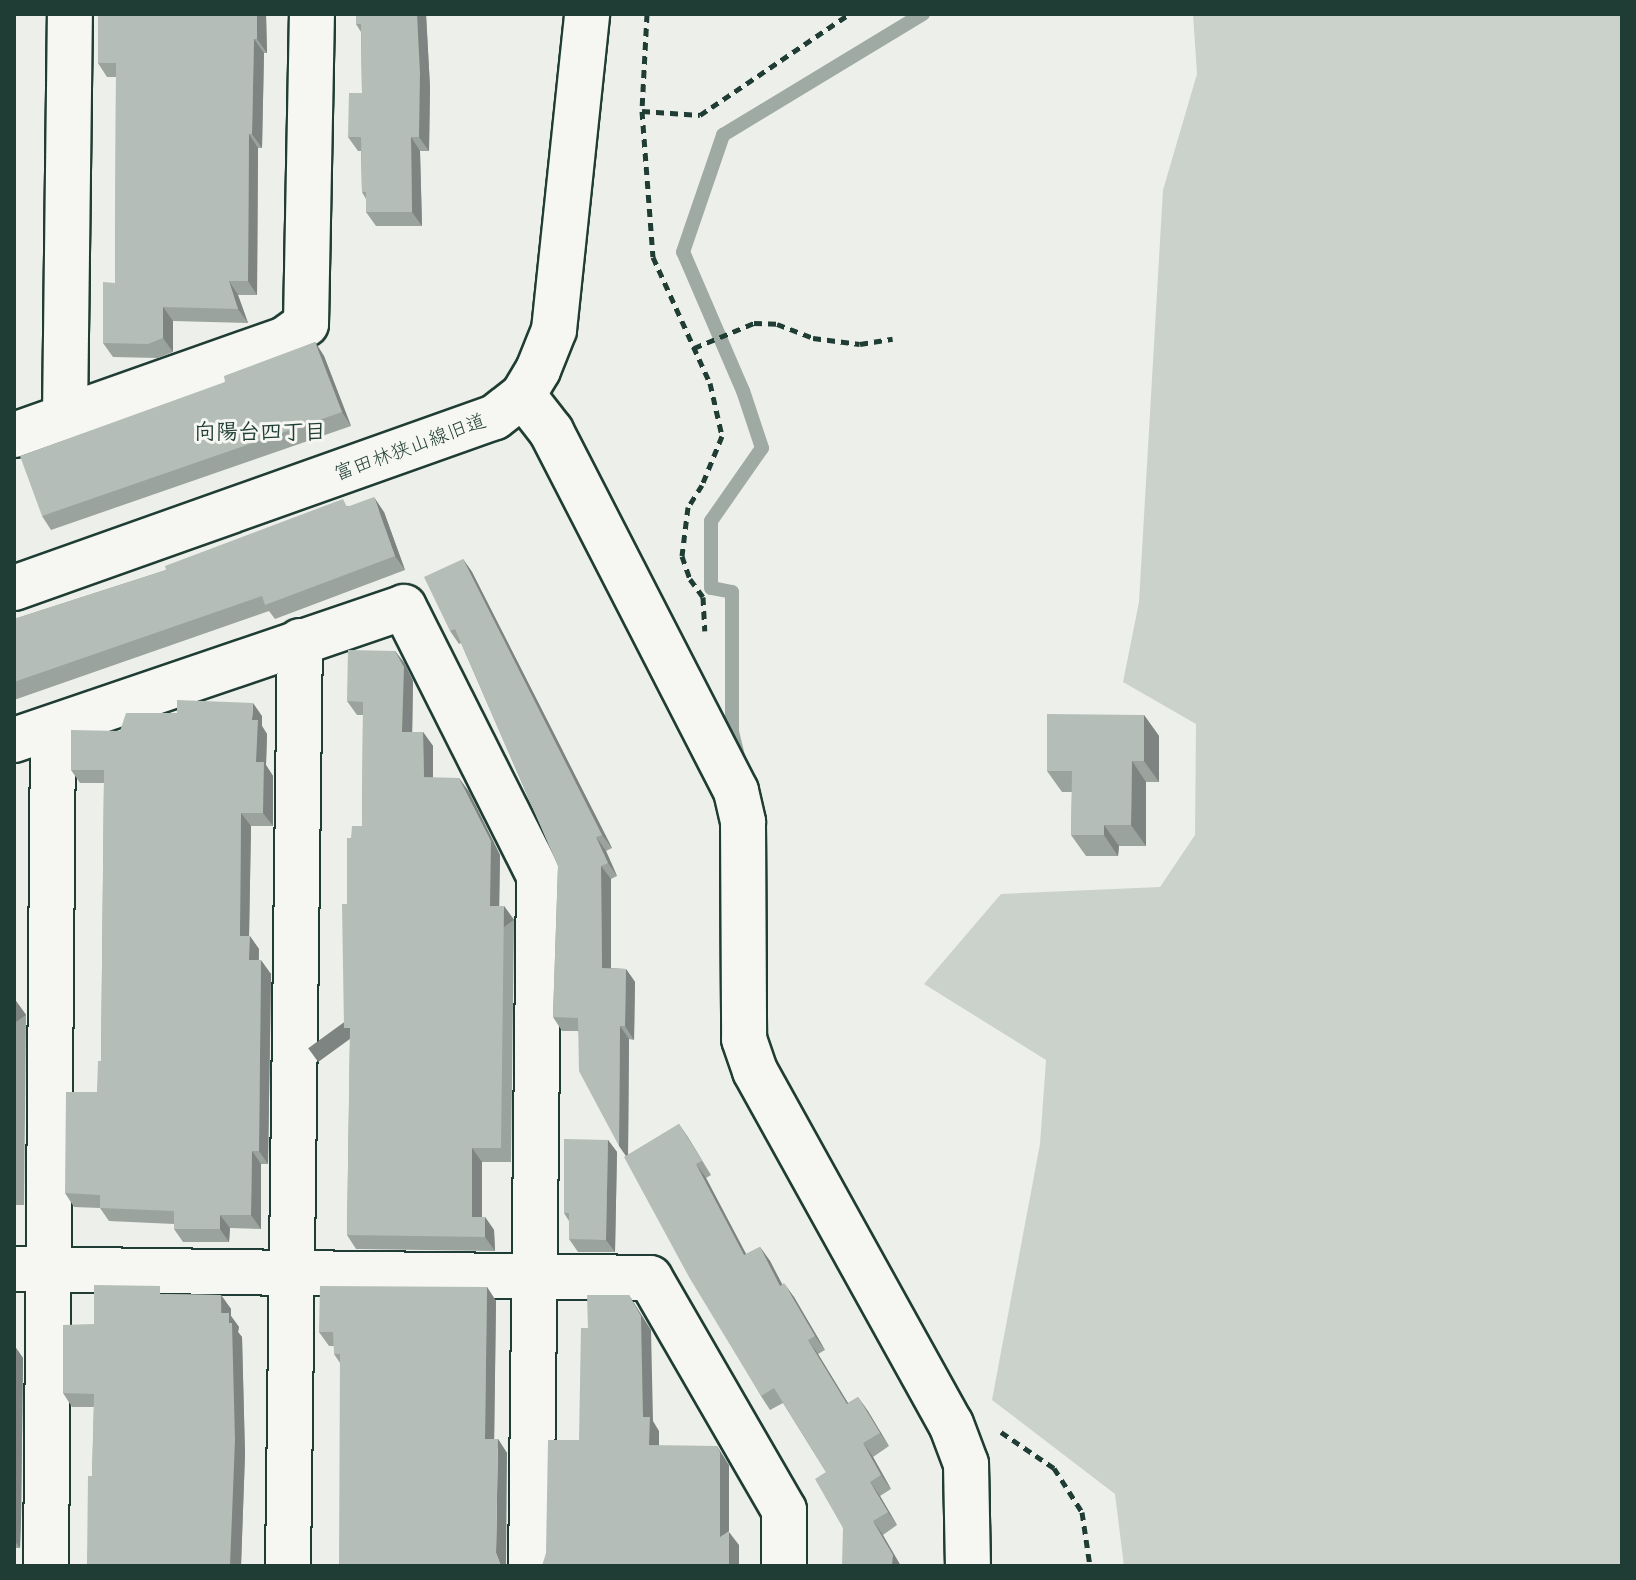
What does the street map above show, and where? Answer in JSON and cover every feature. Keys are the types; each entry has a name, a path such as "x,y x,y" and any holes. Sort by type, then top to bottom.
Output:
{"street":[{"path":"65,417 70,14"},
{"path":"14,435 285,339 306,324 312,14"},
{"name":"富田林狭山線旧道","path":"14,587 495,417 523,395 538,370 554,330 587,14"},
{"path":"523,395 551,431 736,791 743,822 744,1039 755,1071 941,1407 966,1464 968,1566"},
{"path":"46,1566 32,1269 34,734 404,607 539,876 531,1566"},
{"path":"288,1566 300,641"},
{"path":"32,1269 650,1278 784,1510 784,1566"}],"path":[{"path":"647,14 642,111 653,257 710,383 722,436 702,485 688,507 682,556 690,579 703,597 706,637 696,662 678,678"},
{"path":"642,111 700,115 849,14"},
{"path":"694,348 754,323 777,324 813,338 860,344 893,339"},
{"path":"941,1407 976,1414 1054,1468 1082,1512 1090,1566"}],"shaded area":[{"path":"1193,14 1622,14 1622,1566 1124,1566 1115,1494 992,1400 1040,1144 1046,1060 924,984 1001,894 1160,887 1195,835 1196,724 1123,682 1139,602 1163,190 1197,74"}],"building":[{"path":"98,14 257,14 252,134 249,134 248,281 229,281 238,309 163,307 163,338 148,344 103,343 103,282 115,283 116,63 98,63"},
{"path":"356,14 417,14 419,137 411,137 412,212 366,212 366,192 362,192 361,137 348,137 349,93 362,93 361,24 356,24"},
{"path":"315,342 342,412 42,516 20,456 225,382 224,376"},
{"path":"374,497 395,556 265,605 262,596 14,682 14,619 166,570 165,566 343,499 347,507"},
{"path":"463,559 602,835 596,837 608,863 601,866 602,968 626,969 625,1026 620,1026 619,1146 579,1071 578,1018 553,1017 558,866 455,629 450,631 424,577"},
{"path":"348,650 395,651 404,667 402,732 423,732 424,777 459,778 491,841 490,906 504,906 501,1148 472,1148 472,1217 485,1217 485,1237 347,1235 350,1028 344,1028 342,904 347,904 347,838 351,838 352,826 362,826 363,702 347,701"},
{"path":"177,700 253,703 252,720 258,720 256,762 264,762 263,813 241,813 240,936 250,936 249,960 261,960 259,1151 252,1151 251,1215 220,1215 220,1229 174,1229 174,1211 100,1208 100,1195 65,1193 66,1092 97,1092 98,1061 101,1061 104,770 71,770 71,730 120,731 126,713 177,713"},
{"path":"1047,714 1144,715 1144,761 1132,761 1131,825 1104,825 1104,835 1071,835 1072,771 1047,771"},
{"path":"14,1001 16,1001 14,1191"},
{"path":"679,1124 702,1161 696,1164 744,1255 760,1247 780,1286 784,1283 815,1336 808,1340 847,1404 858,1397 880,1433 863,1443 881,1475 870,1482 888,1512 873,1521 893,1555 892,1566 842,1566 843,1528 815,1479 826,1472 774,1388 761,1396 689,1277 624,1157"},
{"path":"564,1139 608,1140 606,1240 569,1239 569,1213 564,1213"},
{"path":"94,1285 160,1286 160,1294 221,1295 221,1313 229,1313 229,1323 232,1323 235,1440 230,1566 87,1566 88,1476 92,1476 94,1394 63,1393 63,1325 94,1324"},
{"path":"320,1286 487,1287 485,1439 498,1439 496,1553 501,1566 339,1566 340,1354 334,1354 333,1332 319,1332"},
{"path":"587,1295 629,1295 641,1316 643,1417 650,1417 649,1445 717,1446 720,1452 720,1537 729,1531 729,1566 542,1566 546,1553 548,1440 579,1440 581,1328 588,1328"}],"waterway":[{"path":"738,756 732,732 732,592 711,588 711,521 762,448 743,391 683,252 723,135 923,14"}],"district":[{"name":"向陽台四丁目","path":"260,432"}]}
